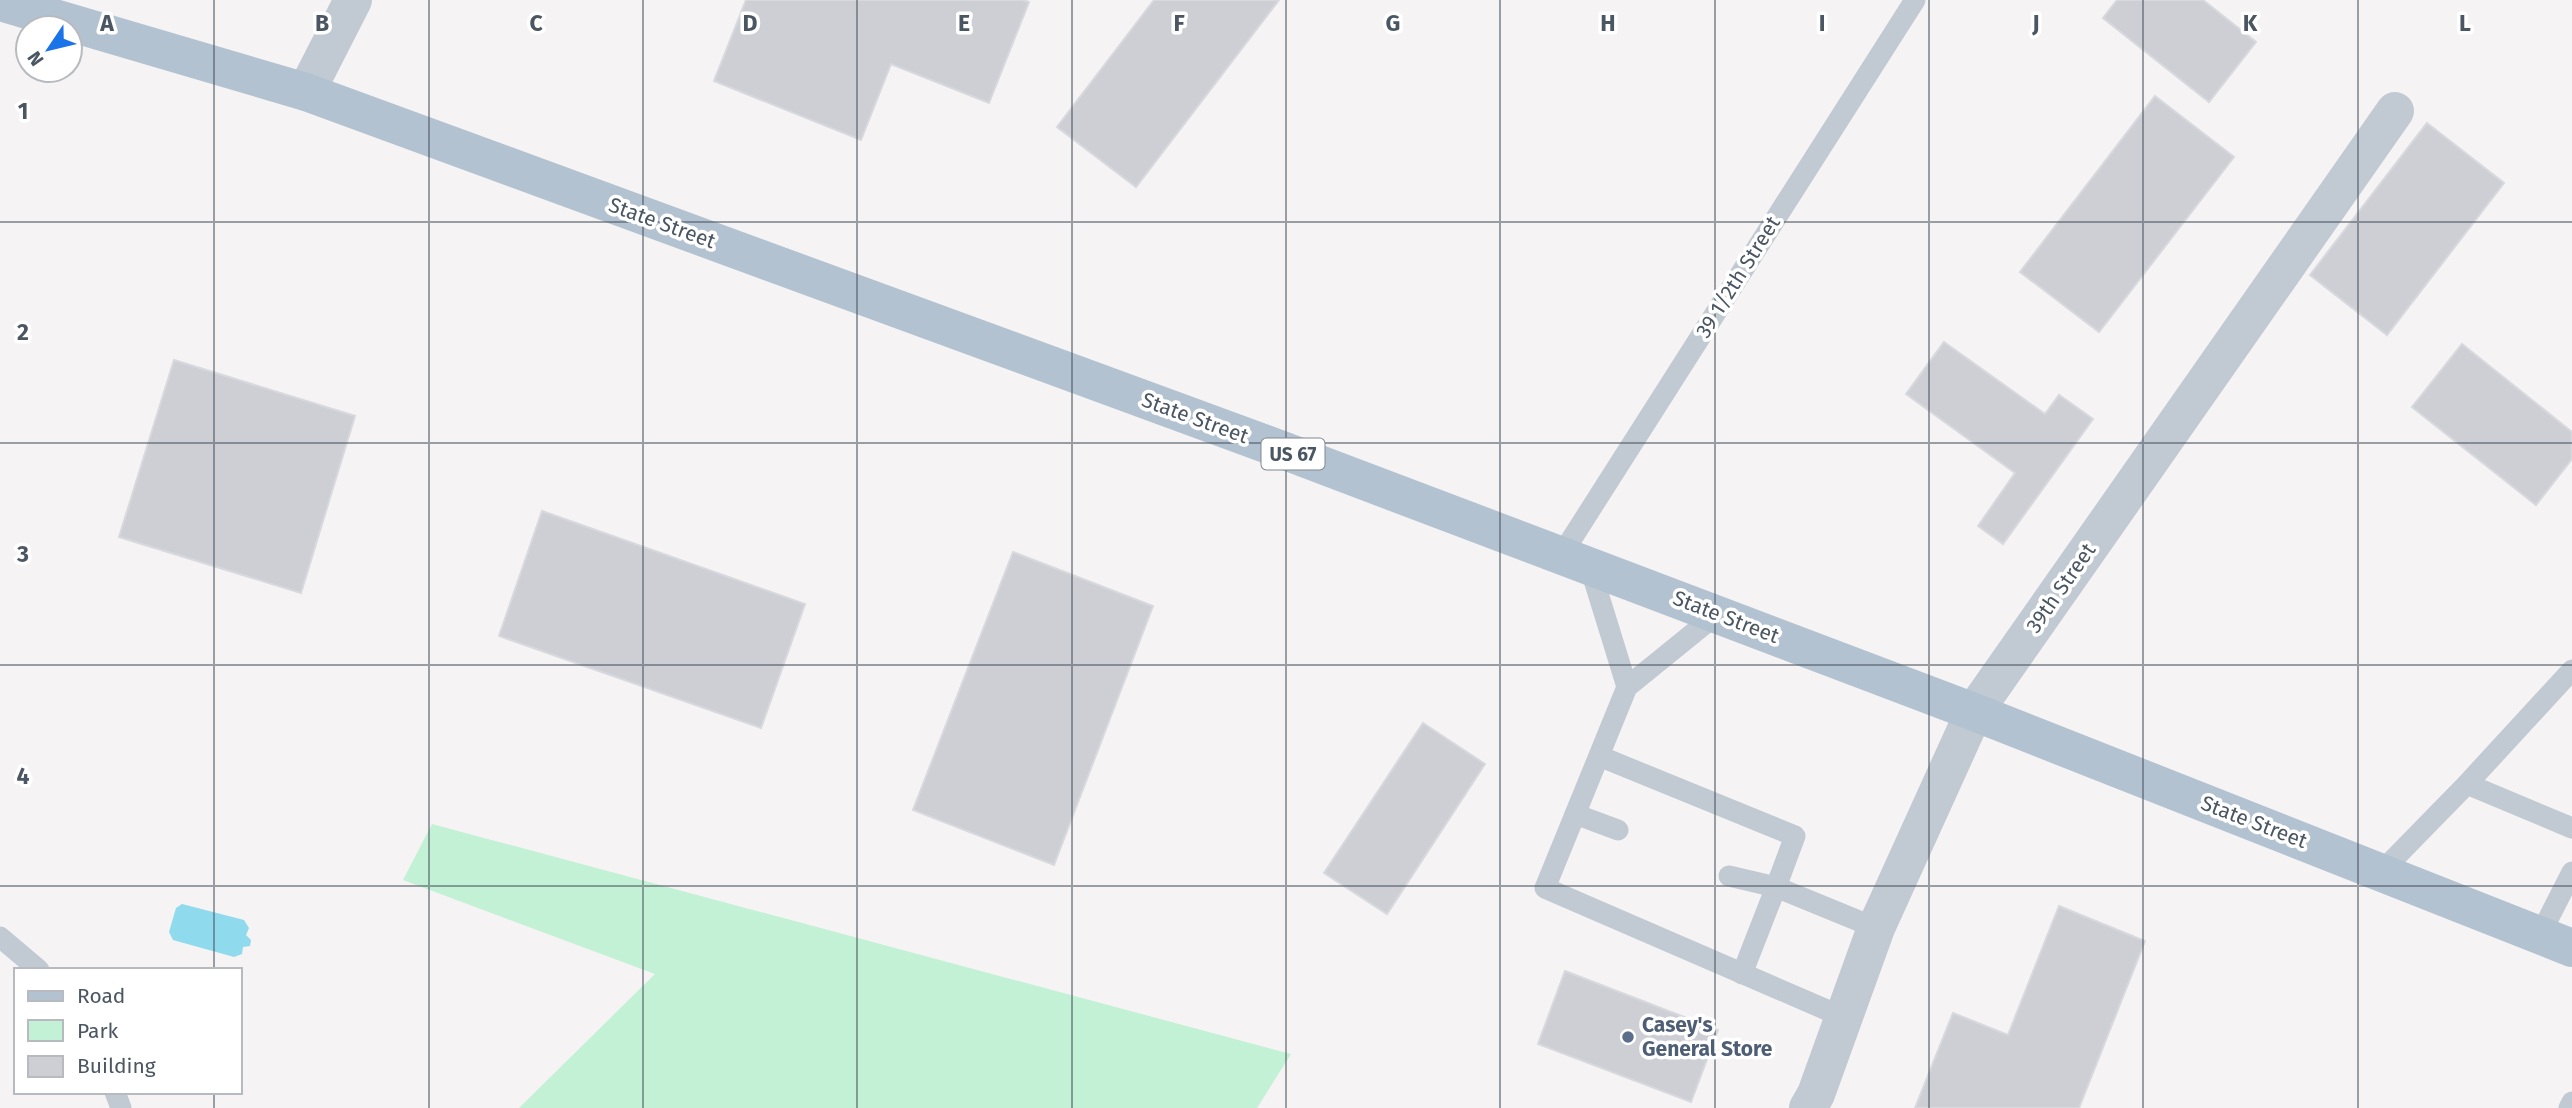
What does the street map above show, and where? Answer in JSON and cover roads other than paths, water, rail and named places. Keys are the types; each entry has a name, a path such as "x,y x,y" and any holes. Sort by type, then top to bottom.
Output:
{"main road":[{"name":"State Street","path":"1,2 306,92 1575,559 1974,712 2556,942"}],"street":[{"path":"306,92 353,0"},
{"name":"39th Street","path":"1808,1108 1816,1094 1875,928 1974,712 2395,111"}],"lane":[{"name":"39 1/2th Street","path":"1575,559 1914,0"},
{"path":"1575,559 1628,687"},
{"path":"1717,614 1628,687 1545,888 1843,1017"},
{"path":"2381,872 2572,670"},
{"path":"1599,756 1795,836 1742,974"},
{"path":"2467,784 2572,828"},
{"path":"1575,814 1618,830"},
{"path":"2556,942 2572,872"},
{"path":"1729,876 1776,887 1875,928"},
{"path":"0,937 37,968"},
{"path":"2570,1108 2572,1102"}],"water":[{"path":"182,904 244,920 249,928 246,935 251,940 250,946 243,947 242,954 234,957 173,940 169,932 176,908"}],"place":[{"name":"Casey's General Store","path":"1628,1037"}]}
